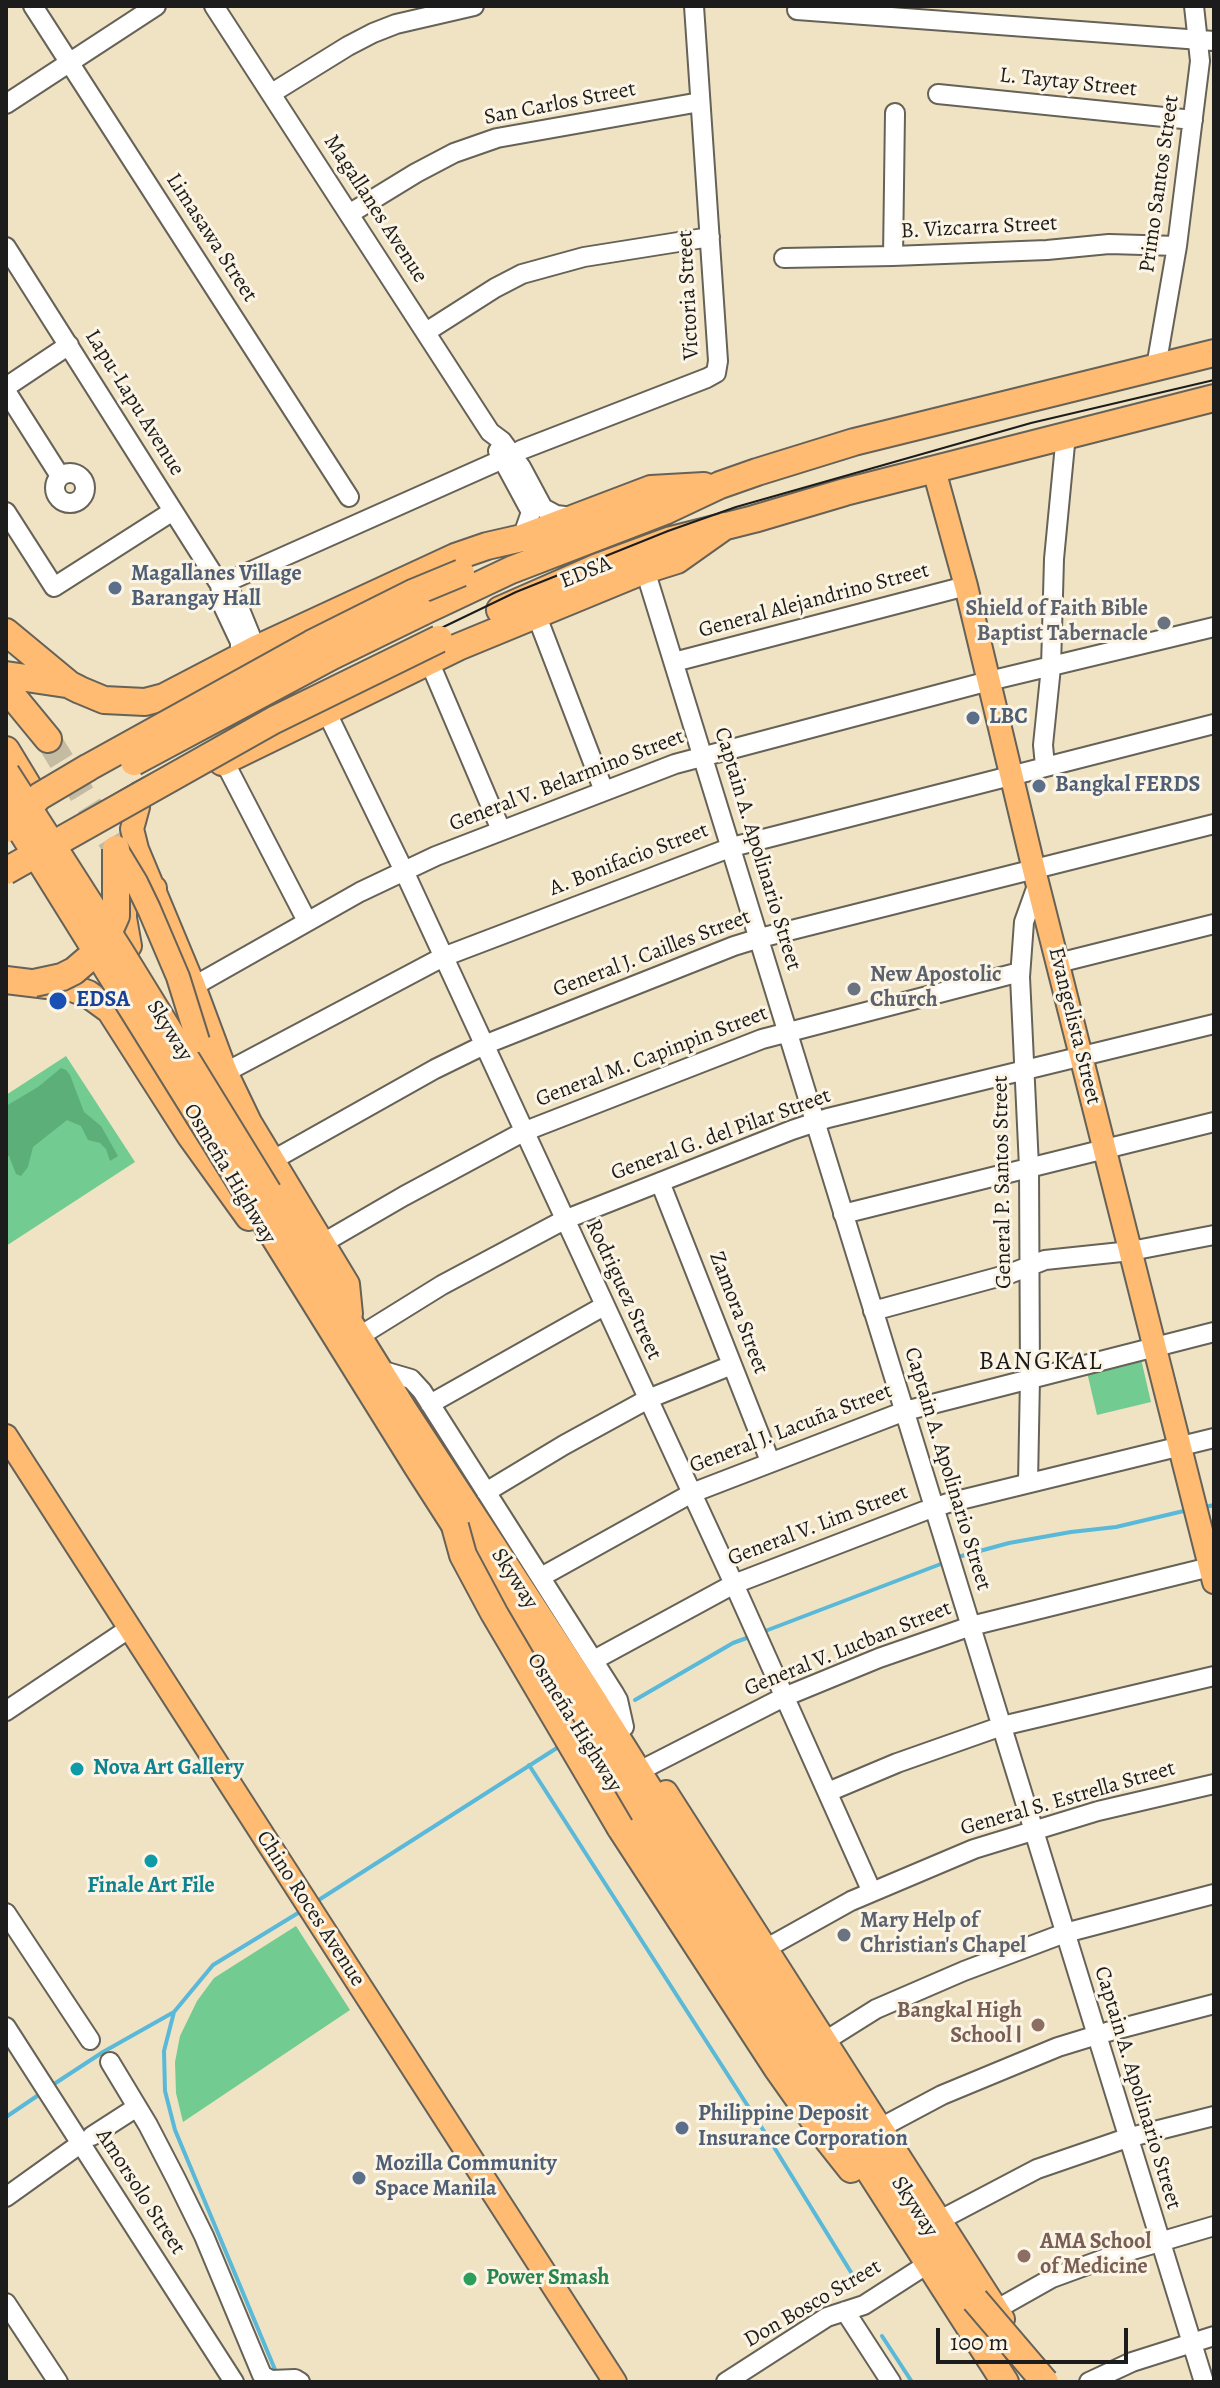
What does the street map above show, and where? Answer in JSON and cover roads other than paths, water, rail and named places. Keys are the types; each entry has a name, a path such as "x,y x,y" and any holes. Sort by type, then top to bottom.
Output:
{"highway":[{"name":"EDSA","path":"6,832 332,656 658,500 720,485 854,442 1214,353"},
{"name":"EDSA","path":"6,871 274,720 434,650 598,567 671,540 1066,434 1214,398"},
{"path":"6,675 70,685 104,700 145,702 164,697 455,557 522,538 575,518 658,500"},
{"path":"6,750 53,826 63,835 80,838 290,724 326,711 434,650 677,560 725,526"},
{"path":"6,832 40,796 102,759 311,644 415,592 499,557 522,538"},
{"path":"6,632 70,685"},
{"path":"6,688 48,739 6,717"},
{"name":"Skyway","path":"6,773 403,1409 586,1689 753,1955 986,2305 1027,2382"},
{"name":"Skyway","path":"6,806 455,1526 998,2378"},
{"path":"34,983 74,971 102,947 116,916 116,849"},
{"path":"6,980 72,988 88,994 110,1010 190,1135 283,1265"},
{"path":"455,1526 463,1555 550,1712 620,1827 817,2126 850,2168 870,2183"},
{"path":"986,2305 1043,2382"}],"main road":[{"name":"Evangelista Street","path":"934,470 966,586 1194,1507 1213,1571"},
{"name":"Osmeña Highway","path":"138,807 133,818 133,838 226,1072 250,1122 348,1284 351,1314"},
{"name":"Osmeña Highway","path":"6,815 174,1082 411,1470 923,2267 998,2378"},
{"path":"53,826 70,848 130,946"},
{"name":"Osmeña Highway","path":"116,849 136,882 178,977 213,1079 263,1171 387,1372 600,1704 624,1727 940,2220 986,2305"},
{"path":"155,888 139,887 130,894 125,918 130,946 157,1018 174,1082"},
{"name":"Chino Roces Avenue","path":"6,1436 615,2382"}],"street":[{"name":"Limasawa Street","path":"33,6 349,497"},
{"path":"6,104 156,6"},
{"name":"Magallanes Avenue","path":"214,6 495,438 495,446 512,455 543,508 556,515 575,518"},
{"path":"272,93 373,33 396,24 474,6"},
{"name":"Victoria Street","path":"220,585 512,455 716,373 718,361 694,6"},
{"name":"Primo Santos Street","path":"1156,367 1177,246 1200,61 1206,40 1194,6"},
{"path":"797,10 1206,40"},
{"name":"L. Taytay Street","path":"938,94 1193,120"},
{"name":"San Carlos Street","path":"349,214 454,153 497,138 700,102"},
{"path":"893,256 895,113"},
{"path":"426,332 522,274 584,257 710,237"},
{"name":"B. Vizcarra Street","path":"784,258 1047,250 1109,244 1177,246"},
{"name":"Lapu-Lapu Avenue","path":"6,247 220,585 236,600 251,655"},
{"path":"60,476 6,389 69,345"},
{"path":"1045,766 1043,745 1051,667 1054,559 1066,434"},
{"name":"Magallanes Avenue","path":"512,455 531,512 522,538"},
{"path":"6,512 54,587 173,511"},
{"name":"Captain A. Apolinario Street","path":"645,570 1204,2382"},
{"name":"General Alejandrino Street","path":"674,662 966,586"},
{"path":"536,614 604,791"},
{"name":"General V. Belarmino Street","path":"194,986 307,921 404,871 501,830 703,755 1214,627"},
{"path":"434,650 501,830"},
{"name":"Rodriguez Street","path":"326,711 404,871 692,1493 872,1892"},
{"name":"A. Bonifacio Street","path":"226,1072 443,957 732,847 1214,724"},
{"path":"224,761 307,921"},
{"name":"General J. Cailles Street","path":"273,1160 484,1045 760,938 1036,876 1214,824"},
{"name":"General P. Santos Street","path":"1028,1483 1029,1167 1020,972 1024,922 1036,876"},
{"path":"1058,963 1214,924"},
{"name":"General M. Capinpin Street","path":"323,1243 523,1132 762,1039 1020,972"},
{"name":"General G. del Pilar Street","path":"363,1334 442,1285 564,1220 815,1121 1214,1024"},
{"path":"843,1214 1214,1122"},
{"name":"Zamora Street","path":"660,1182 770,1461"},
{"path":"873,1311 1030,1267 1045,1260 1131,1251 1214,1235"},
{"path":"430,1404 604,1306"},
{"name":"General J. Lacuña Street","path":"541,1577 692,1493 905,1411 1214,1332"},
{"path":"486,1492 648,1399 732,1365"},
{"name":"Osmeña Highway","path":"387,1372 411,1379 430,1404 594,1660 618,1700 624,1727"},
{"name":"General V. Lim Street","path":"594,1660 734,1584 934,1507 1214,1438"},
{"name":"General V. Lucban Street","path":"649,1766 784,1697 879,1658 971,1626 1213,1571"},
{"path":"6,1711 130,1628"},
{"path":"828,1792 897,1763 1002,1726 1214,1676"},
{"name":"General S. Estrella Street","path":"765,1949 827,1913 974,1849 1034,1829 1214,1784"},
{"path":"825,2041 876,2009 964,1971 1065,1933 1214,1894"},
{"path":"6,1913 90,2040"},
{"path":"880,2128 942,2095 1058,2047 1214,2004"},
{"name":"Amorsolo Street","path":"8,2034 45,2090 86,2140 234,2382"},
{"path":"110,2062 176,2179 204,2236 262,2375 271,2380 297,2381"},
{"path":"6,2197 137,2107"},
{"path":"940,2220 1037,2169 1127,2138 1214,2116"},
{"path":"986,2305 1160,2240 1214,2226"},
{"name":"Don Bosco Street","path":"726,2382 827,2317 864,2305 923,2267"},
{"path":"6,2303 58,2382"},
{"path":"845,2311 891,2382"},
{"path":"1089,2382 1132,2362 1214,2336"}],"waterway":[{"path":"1205,1507 1214,1505"},
{"path":"954,1558 1009,1543 1116,1527 1188,1510"},
{"path":"760,1633 946,1562"},
{"path":"635,1700 733,1643 752,1636"},
{"path":"314,1903 560,1746"},
{"path":"529,1765 857,2282"},
{"path":"51,2086 174,2012 213,1965 303,1910"},
{"path":"174,2012 164,2051 165,2091 175,2130 276,2372"},
{"path":"6,2117 40,2094"},
{"path":"882,2336 912,2382"}],"tunnel":[{"path":"48,739 116,849"}],"tram line":[{"path":"6,857 132,784 271,710 516,592 668,531 736,507 1031,423 1214,380"}],"place":[{"name":"Magallanes Village Barangay Hall","path":"115,588"},
{"name":"Shield of Faith Bible Baptist Tabernacle","path":"1164,623"},
{"name":"LBC","path":"973,718"},
{"name":"Bangkal FERDS","path":"1039,786"},
{"name":"New Apostolic Church","path":"854,989"},
{"name":"EDSA","path":"58,1001"},
{"name":"Nova Art Gallery","path":"77,1769"},
{"name":"Finale Art File","path":"151,1861"},
{"name":"Mary Help of Christian's Chapel","path":"844,1935"},
{"name":"Bangkal High School Ⅰ","path":"1038,2025"},
{"name":"Philippine Deposit Insurance Corporation","path":"682,2128"},
{"name":"Mozilla Community Space Manila","path":"359,2178"},
{"name":"AMA School of Medicine","path":"1024,2256"},
{"name":"Power Smash","path":"470,2279"}],"district":[{"name":"BANGKAL","path":"1041,1363"}]}
